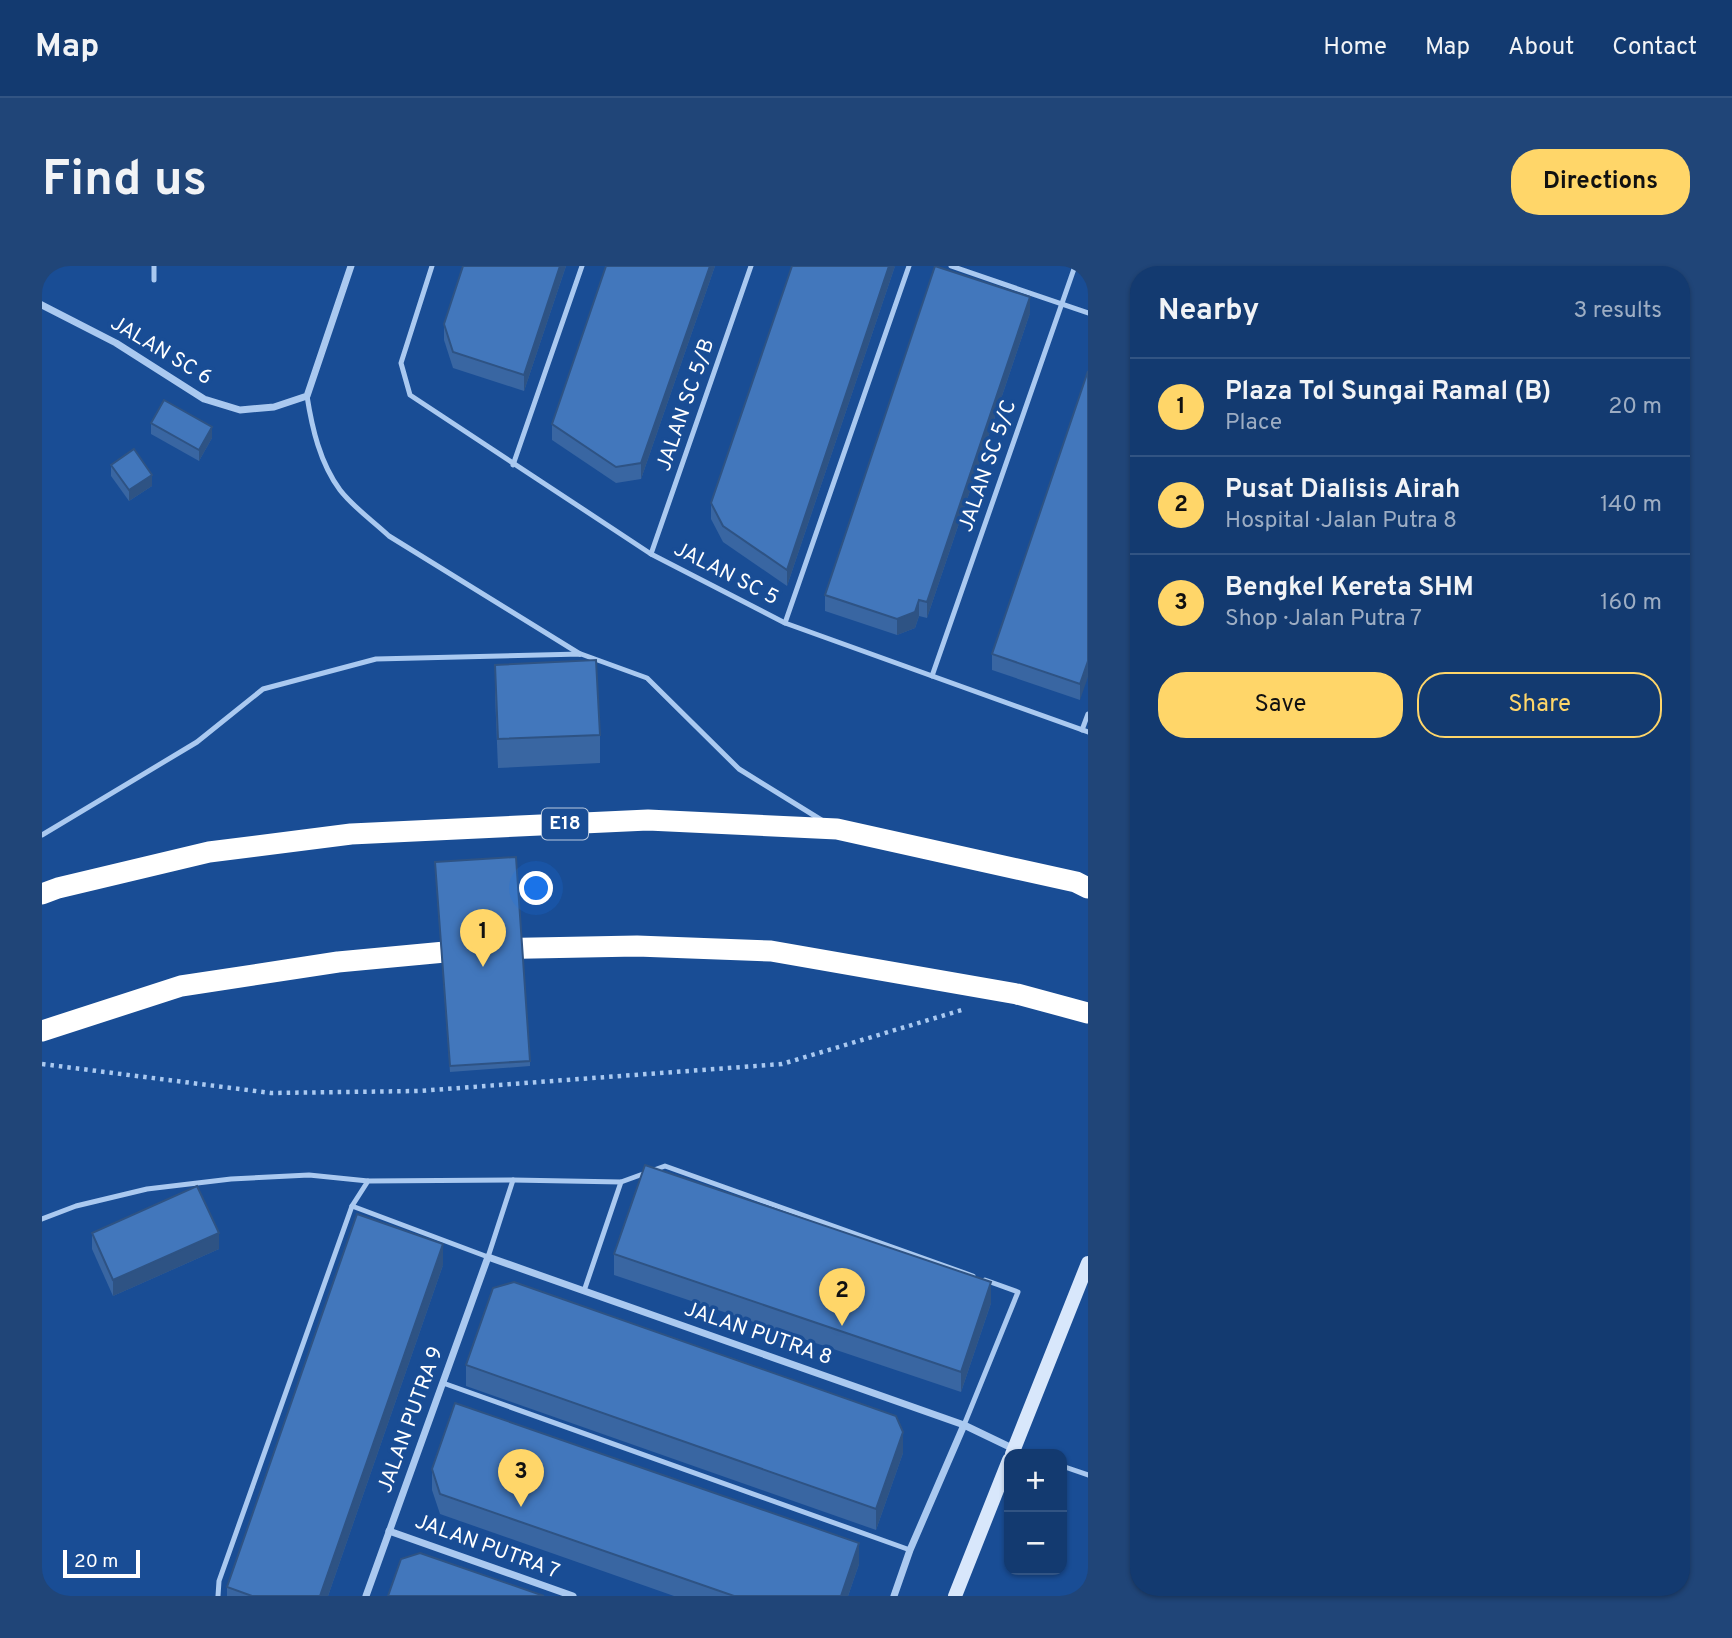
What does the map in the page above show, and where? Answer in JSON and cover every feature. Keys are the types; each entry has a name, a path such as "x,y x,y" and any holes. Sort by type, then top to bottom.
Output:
{"highway":[{"name":"E18","path":"42,894 209,852 351,834 648,820 837,829 1076,882 1088,888"},
{"path":"42,1031 181,986 338,962 477,949 637,946 771,951 1017,994 1088,1013"}],"street":[{"path":"307,396 351,266"},
{"name":"JALAN SC 6","path":"42,305 116,343 204,399 240,410 274,407 307,396"},
{"name":"JALAN PUTRA 8","path":"488,1257 964,1425 1007,1449"},
{"name":"JALAN PUTRA 9","path":"366,1596 488,1257"},
{"path":"1018,1449 1088,1264"},
{"path":"894,1596 910,1550 964,1425"},
{"path":"955,1596 1004,1482"},
{"name":"JALAN PUTRA 7","path":"389,1531 573,1596"}],"lane":[{"path":"153,279 154,266"},
{"name":"JALAN SC 5","path":"432,266 401,363 410,395 651,554 785,623 1085,731"},
{"path":"513,465 582,266"},
{"name":"JALAN SC 5/B","path":"651,554 751,266"},
{"path":"785,623 909,266"},
{"path":"951,266 1088,313"},
{"name":"JALAN SC 5/C","path":"932,676 1075,266"},
{"path":"307,396 312,429 340,489 388,536 580,654 647,678 739,769 837,829"},
{"path":"42,835 197,742 263,689 376,659 580,654"},
{"path":"1085,731 1088,714"},
{"path":"42,1219 76,1206 147,1189 231,1179 309,1175 368,1181 621,1182 665,1166 1018,1292 964,1425"},
{"path":"352,1206 488,1257 513,1180"},
{"path":"218,1596 219,1581 352,1206 368,1181"},
{"path":"584,1291 621,1182"},
{"path":"443,1383 910,1550"},
{"path":"1067,1468 1088,1475"}],"path":[{"path":"42,1064 271,1093 418,1091 782,1064 978,1005"}],"building":[{"path":"463,266 560,266 524,375 453,352 444,324"},
{"path":"606,266 710,266 641,463 616,467 552,424"},
{"path":"792,266 889,266 787,570 723,526 711,503"},
{"path":"935,266 1030,297 927,602 919,600 915,612 897,619 825,595"},
{"path":"1088,371 1088,661 1080,684 992,654"},
{"path":"164,400 212,427 199,450 151,423"},
{"path":"134,449 152,475 129,490 111,465"},
{"path":"596,660 600,735 498,739 495,665"},
{"path":"516,857 530,1061 450,1066 435,862"},
{"path":"645,1165 991,1282 961,1372 614,1254"},
{"path":"197,1186 219,1233 113,1280 92,1233"},
{"path":"357,1214 443,1244 320,1596 252,1596 227,1587"},
{"path":"514,1282 896,1416 903,1432 876,1509 466,1365 493,1288"},
{"path":"455,1403 859,1543 841,1596 734,1596 440,1494 432,1469"},
{"path":"420,1553 544,1596 388,1596 401,1559"}],"place":[{"name":"Plaza Tol Sungai Ramal (B)","path":"483,967"},
{"name":"Pusat Dialisis Airah","path":"842,1326"},
{"name":"Bengkel Kereta SHM","path":"521,1507"}]}
